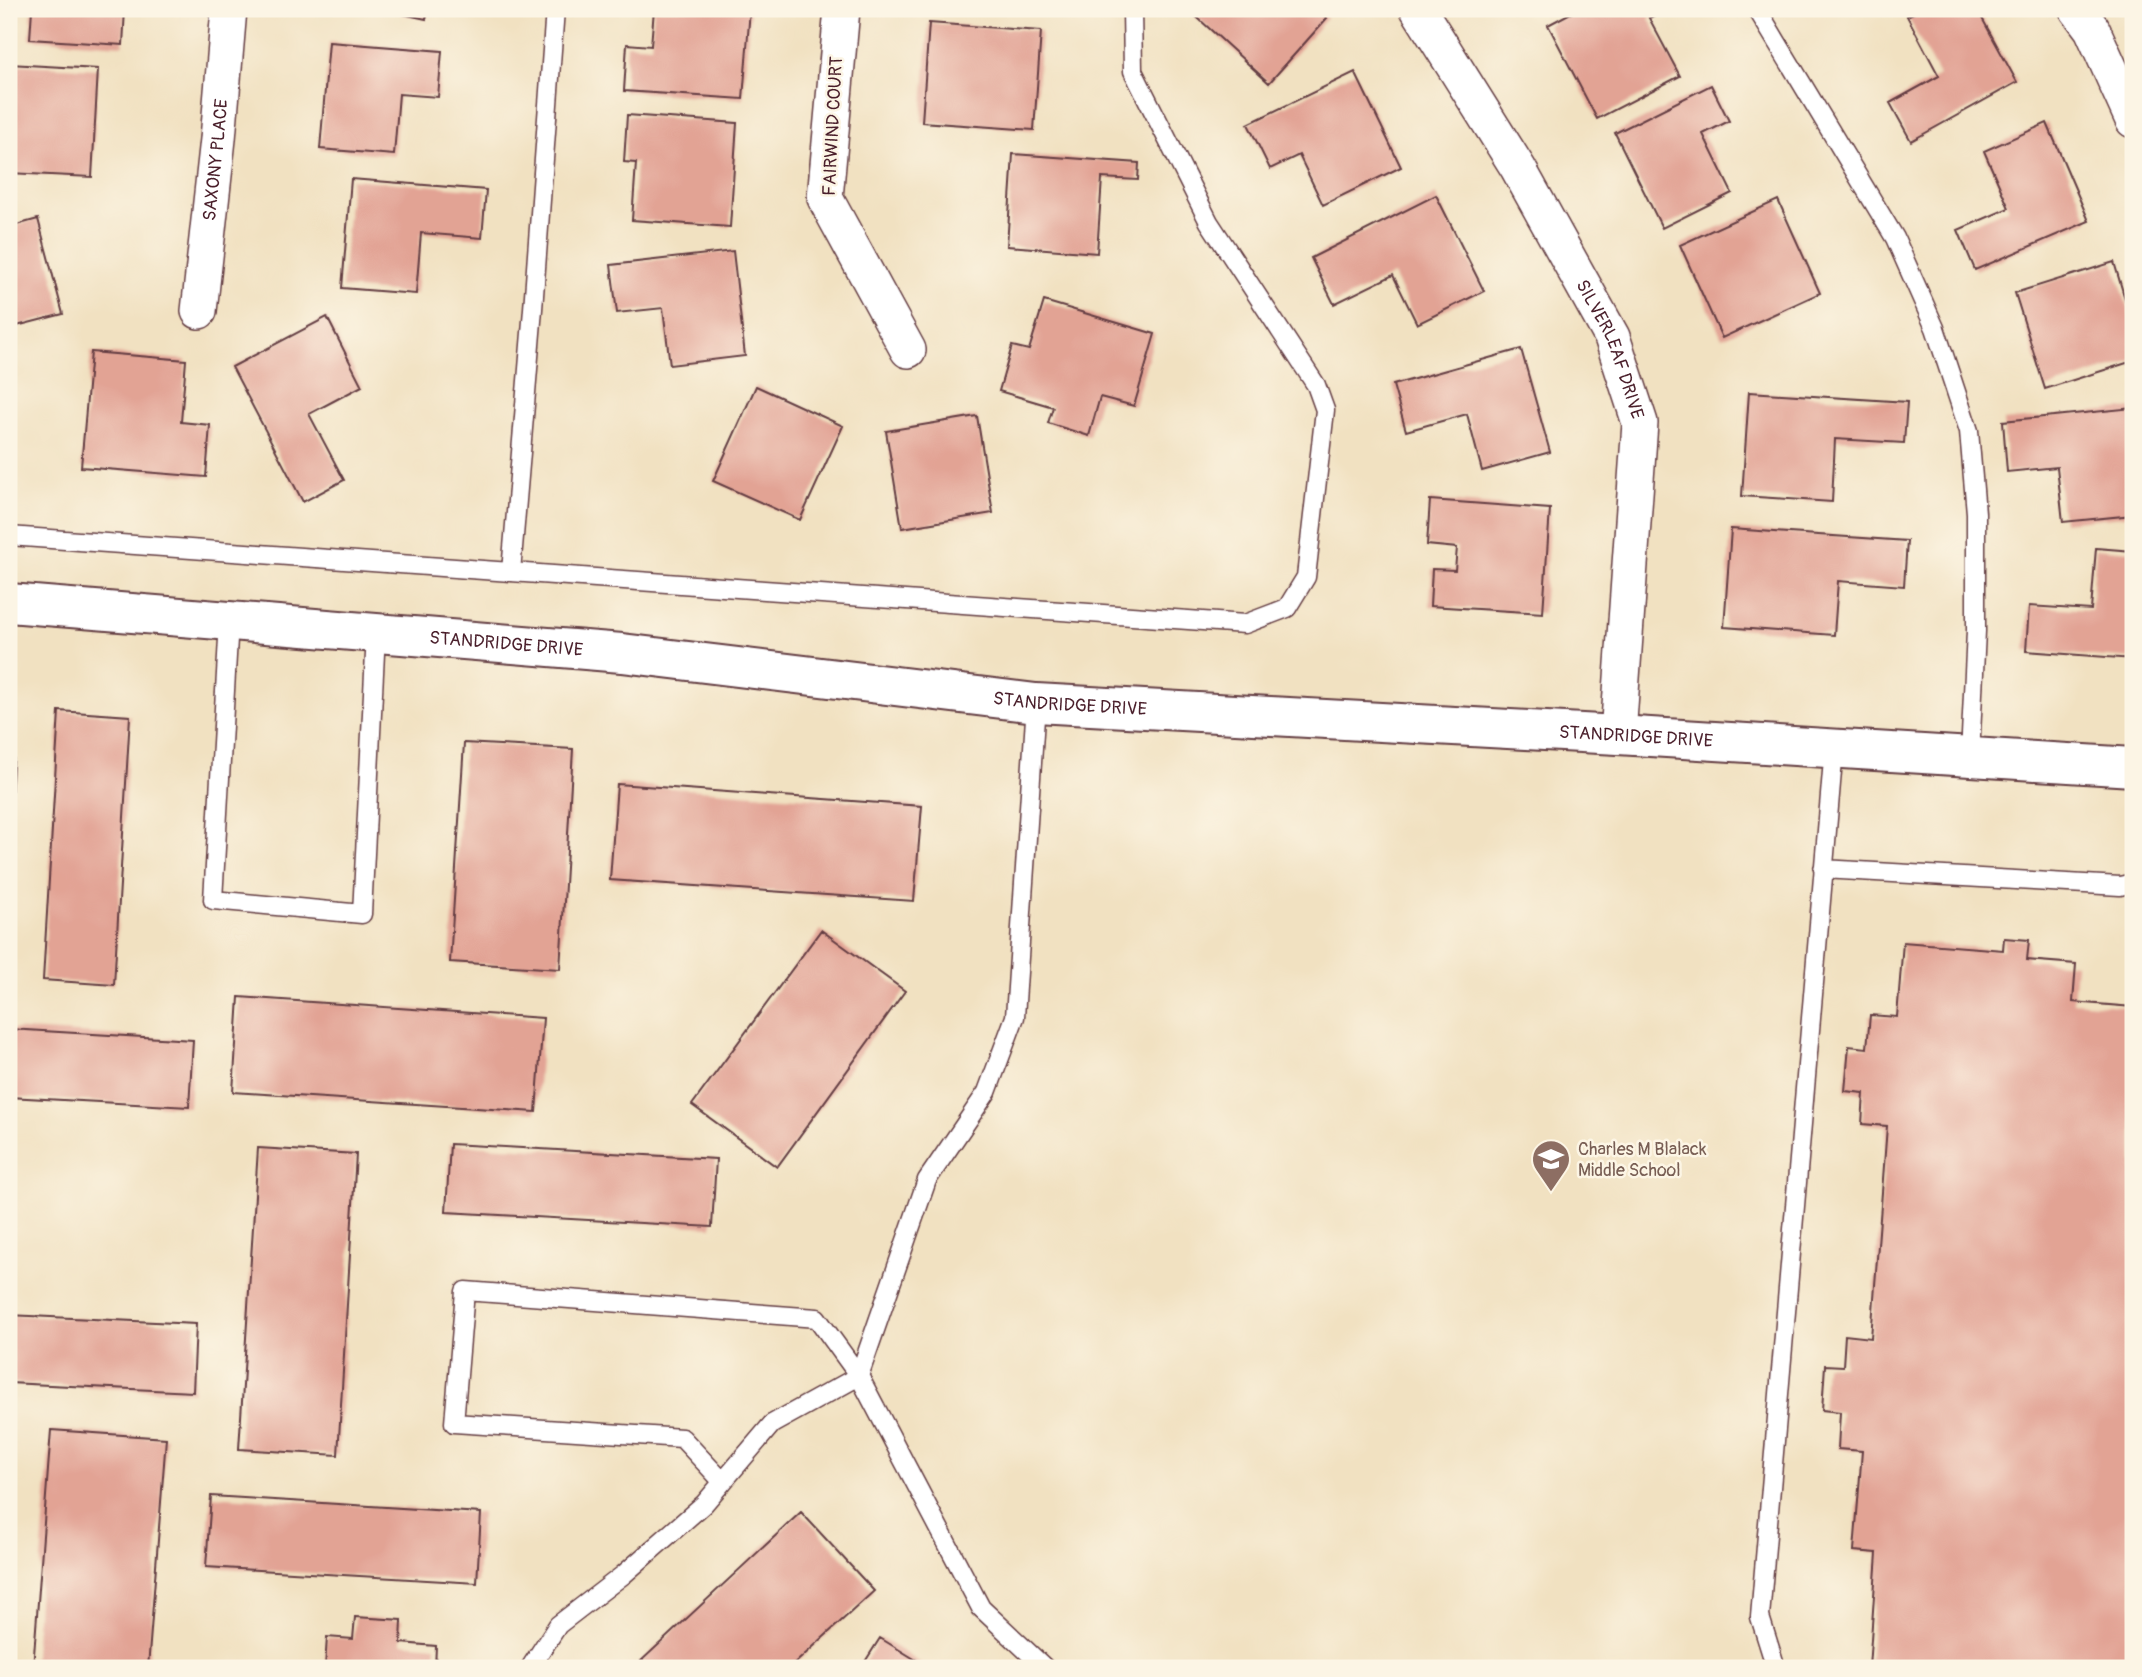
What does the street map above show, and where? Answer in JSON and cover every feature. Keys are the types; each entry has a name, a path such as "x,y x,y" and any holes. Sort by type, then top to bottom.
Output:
{"street":[{"name":"SAXONY PLACE","path":"199,311 229,9"},
{"name":"FAIRWIND COURT","path":"842,9 825,198 908,350"},
{"name":"SILVERLEAF DRIVE","path":"1418,9 1518,168 1612,337 1640,423 1618,735"},
{"path":"2077,9 2092,29 2133,120"},
{"name":"STANDRIDGE DRIVE","path":"9,603 622,653 1037,703 2133,767"}],"lane":[{"path":"511,572 555,9"},
{"path":"9,536 1245,624 1287,608 1306,577 1325,410 1316,385 1209,222 1133,71 1132,9"},
{"path":"1757,9 1895,239 1935,328 1969,430 1976,513 1976,631 1970,756"},
{"path":"229,621 213,900 362,914 376,633"},
{"path":"530,1668 558,1625 633,1566 704,1504 772,1424 859,1376 927,1180 987,1092 1014,1017 1037,703"},
{"path":"1776,1668 1760,1617 1834,748"},
{"path":"1823,869 2120,886 2133,883"},
{"path":"723,1482 682,1438 454,1423 465,1291 817,1318 859,1376 981,1608 1045,1668"}],"building":[{"path":"32,9 125,9 123,45 30,39"},
{"path":"380,9 428,9 426,19"},
{"path":"654,9 750,9 743,99 624,91 627,44 651,46"},
{"path":"1188,9 1316,9 1327,18 1269,83"},
{"path":"1578,9 1667,9 1649,18 1680,76 1597,119 1548,25"},
{"path":"1921,9 1977,9 2017,82 1911,141 1890,103 1939,76 1907,16"},
{"path":"929,23 1041,31 1034,130 922,122"},
{"path":"329,42 442,51 438,97 399,94 394,155 320,149"},
{"path":"9,64 98,69 92,177 9,173"},
{"path":"1355,72 1401,167 1323,205 1299,155 1270,169 1248,124"},
{"path":"1711,85 1729,121 1703,134 1732,193 1662,228 1615,133"},
{"path":"627,115 737,123 730,227 632,220 636,163 624,162"},
{"path":"2047,123 2089,221 1975,270 1958,230 2009,208 1984,151"},
{"path":"1013,154 1139,163 1138,180 1102,178 1097,253 1007,246"},
{"path":"351,179 486,190 482,238 421,233 416,294 342,288"},
{"path":"1436,195 1484,291 1417,324 1393,275 1334,304 1311,258"},
{"path":"1778,200 1820,293 1722,338 1680,245"},
{"path":"38,219 63,314 9,328 9,227"},
{"path":"733,251 745,356 670,365 663,308 617,313 611,265"},
{"path":"2114,262 2133,326 2133,361 2045,389 2015,293"},
{"path":"1044,301 1155,334 1134,406 1100,397 1089,436 1048,423 1053,407 999,391 1012,346 1029,350"},
{"path":"327,317 362,386 309,414 344,480 303,502 232,367"},
{"path":"1521,349 1550,452 1482,471 1467,414 1406,431 1393,385"},
{"path":"91,352 186,360 181,422 210,425 206,477 81,467"},
{"path":"756,386 843,426 800,520 713,481"},
{"path":"1749,392 1907,402 1904,443 1835,439 1832,502 1742,496"},
{"path":"2133,408 2133,515 2063,522 2057,467 2007,472 2003,421"},
{"path":"977,416 993,513 902,528 886,431"},
{"path":"1430,500 1550,509 1543,613 1430,606 1432,569 1455,570 1457,548 1427,545"},
{"path":"1731,529 1907,541 1904,586 1838,581 1834,635 1724,627"},
{"path":"2096,548 2133,551 2133,659 2026,651 2029,606 2091,610"},
{"path":"59,711 130,716 114,985 43,980"},
{"path":"9,733 15,733 11,800 9,800"},
{"path":"464,743 573,749 560,969 450,962"},
{"path":"617,784 922,806 914,901 610,880"},
{"path":"821,930 905,991 777,1167 692,1105"},
{"path":"2004,938 2029,940 2027,960 2076,964 2073,1002 2133,1007 2133,1668 1869,1668 1877,1553 1854,1551 1862,1451 1838,1449 1840,1412 1822,1410 1825,1365 1843,1366 1845,1335 1871,1338 1887,1126 1862,1124 1864,1093 1845,1091 1849,1046 1867,1048 1870,1015 1897,1017 1903,942 2003,950"},
{"path":"239,997 543,1018 536,1112 233,1092"},
{"path":"9,1029 193,1040 189,1107 9,1097"},
{"path":"450,1144 716,1159 712,1227 446,1212"},
{"path":"258,1148 356,1154 338,1455 239,1449"},
{"path":"9,1315 196,1324 193,1392 9,1383"},
{"path":"51,1430 166,1438 148,1668 33,1668"},
{"path":"211,1496 481,1513 477,1583 206,1567"},
{"path":"801,1512 874,1591 790,1668 647,1668 641,1661"},
{"path":"355,1617 402,1620 401,1643 436,1646 435,1668 325,1668 327,1637 353,1639"},
{"path":"880,1638 929,1668 861,1668"}],"place":[{"name":"Charles M Blalack Middle School","path":"1551,1193"}]}
